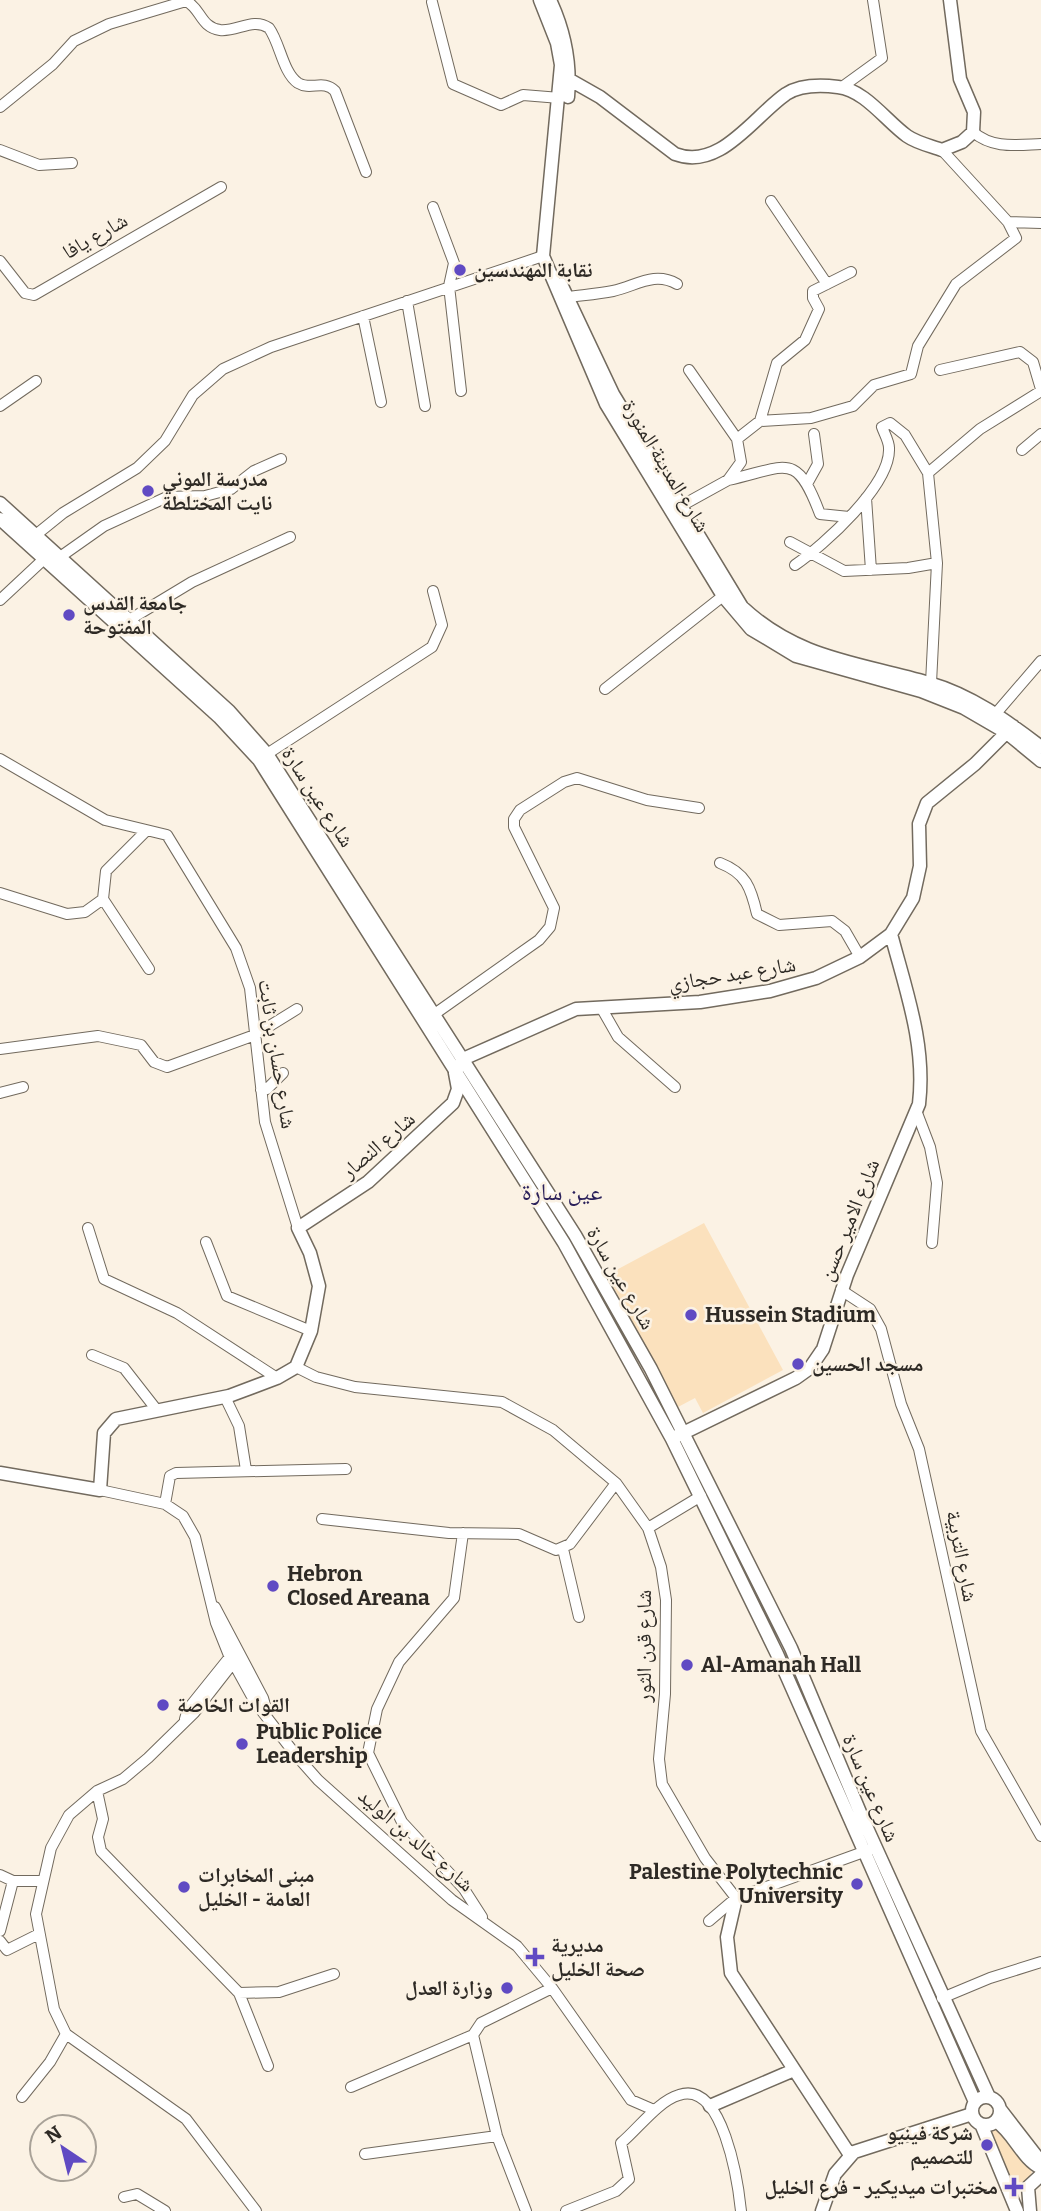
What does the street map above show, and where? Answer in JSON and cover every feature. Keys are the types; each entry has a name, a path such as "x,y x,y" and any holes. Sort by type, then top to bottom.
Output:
{"street":[{"name":"شارع المدينة المنورة","path":"540,0 557,43 565,77 551,253 568,297 613,394 728,588 742,607 770,631 809,651 931,683 971,700 992,718 1041,747"},
{"name":"شارع المدينة المنورة","path":"550,0 564,37 570,66 560,98 543,256 606,404 723,596 751,629 796,656 842,671 922,691 992,718"},
{"path":"842,87 882,58 873,0"},
{"path":"942,150 962,142 973,132 974,112 960,79 950,0"},
{"path":"0,107 53,64 74,41 109,24 186,1 194,5 204,22 213,28 225,30 256,23 269,28 295,80 307,85 324,84 335,91 366,172"},
{"path":"432,2 453,84 501,105 523,95 560,98"},
{"path":"565,77 600,97 675,154 686,158 710,155 737,137 788,93 805,87 842,87 855,92 909,138 942,150 1008,222 1016,238 956,284 918,346 911,374 874,385 853,406 811,418 760,421 737,439"},
{"path":"973,132 984,141 1002,146 1041,145"},
{"path":"0,150 39,164 72,163"},
{"name":"شارع يافا","path":"0,261 26,293 34,295 221,187"},
{"path":"771,201 827,284"},
{"path":"433,207 454,263 449,286 461,391"},
{"path":"1008,222 1041,223"},
{"path":"33,539 63,513 137,468 165,441 193,395 223,369 271,346 543,256"},
{"path":"760,421 777,363 805,340 819,309 813,298 813,291 851,272"},
{"path":"568,297 614,291 652,277 669,279 677,284"},
{"path":"407,301 425,406"},
{"path":"363,316 381,402"},
{"path":"928,474 980,429 1041,390 1033,362 1020,352 940,370"},
{"path":"689,370 737,439 741,463 729,480"},
{"path":"0,406 36,381"},
{"path":"796,565 811,555 866,498 886,467 890,447 882,427 890,423 905,435 928,474 937,563 931,683"},
{"path":"808,482 818,464 814,434"},
{"path":"1022,450 1041,434"},
{"path":"60,557 104,526 167,497 225,491 236,487 254,471 281,460"},
{"path":"681,506 729,480 786,467 799,471 808,482 820,514 849,517"},
{"path":"866,498 871,570"},
{"path":"0,503 33,539"},
{"path":"0,519 33,539"},
{"path":"129,620 192,582 290,537"},
{"name":"شارع عين سارة","path":"33,539 60,557 229,710 267,754 436,1013 575,1235 685,1433 791,1648 871,1849 937,2002 957,2031 989,2097 997,2102 998,2115"},
{"name":"شارع عين سارة","path":"33,539 44,559 219,716 253,753 564,1242 701,1496 871,1849"},
{"path":"790,542 838,570 871,570 937,563"},
{"path":"0,600 44,559"},
{"path":"267,754 432,648 442,625 433,591"},
{"path":"605,689 723,596"},
{"path":"992,718 1041,661"},
{"name":"شارع المدينة المنورة","path":"1010,729 1041,761"},
{"name":"شارع عبد حجازي","path":"463,1059 576,1009 700,1002 771,991 816,978 860,957 891,934 908,908 916,888 920,866 919,824 927,803 1010,729"},
{"name":"شارع حسان بن ثابت","path":"0,759 105,820 167,835 236,948 250,988 265,1122 298,1228 310,1253 318,1286 311,1331 296,1367"},
{"path":"436,1013 539,940 550,927 554,908 514,827 518,812 566,781 577,778 647,800 699,808"},
{"path":"146,831 106,871 103,899 149,969"},
{"path":"720,863 738,870 752,894 757,914 779,925 832,921 845,931 860,957"},
{"path":"0,893 67,914 85,912 103,899"},
{"name":"شارع الامير حسن","path":"672,1439 796,1378 810,1368 823,1349 841,1290 902,1139 917,1113 923,1074 920,1044 891,934"},
{"path":"0,1049 98,1036 141,1045 154,1062 167,1067 255,1035 297,1009"},
{"path":"602,1009 618,1037 675,1087"},
{"path":"455,1073 463,1059"},
{"path":"261,1090 267,1089 283,1073"},
{"name":"شارع النصار","path":"298,1228 368,1182 453,1103 458,1089 455,1073"},
{"path":"0,1093 23,1087"},
{"path":"917,1113 930,1147 937,1183 932,1243"},
{"path":"88,1228 104,1279 177,1312 277,1378"},
{"path":"206,1242 228,1296 311,1331"},
{"name":"شارع التربية","path":"841,1290 870,1309 881,1329 901,1404 919,1449 981,1731 1041,1836"},
{"path":"92,1355 124,1368 156,1409"},
{"path":"100,1490 104,1433 122,1416 225,1397 277,1378 296,1367"},
{"name":"شارع قرن الثور","path":"296,1367 316,1377 355,1387 502,1402 553,1430 616,1483 648,1528 661,1566 666,1600 664,1694 659,1759 662,1784 705,1858 736,1898"},
{"path":"225,1397 239,1426 246,1469"},
{"path":"0,1473 165,1504 170,1476 176,1473 246,1469 346,1469"},
{"path":"322,1520 463,1533 519,1534 549,1550 563,1549 586,1525 616,1483"},
{"path":"648,1528 701,1496"},
{"name":"شارع خالد بن الوليد","path":"165,1504 175,1509 190,1524 212,1602 234,1657 263,1698 268,1716 295,1754 318,1780 452,1900 485,1920 517,1946 552,1988 646,2122"},
{"path":"463,1533 454,1598 399,1662 377,1709 368,1754 402,1822 464,1889 485,1920"},
{"path":"563,1549 579,1617"},
{"path":"234,1657 194,1713 148,1758 123,1779 97,1791 69,1815 51,1848 41,1881 36,1914 54,2009 66,2034 186,2119 256,2211"},
{"path":"97,1791 103,1819 98,1837 101,1851 239,1993 268,2066"},
{"path":"709,1921 736,1898 871,1849"},
{"path":"0,1874 13,1881 41,1881"},
{"path":"0,1931 13,1881"},
{"path":"736,1898 727,1937 731,1973 850,2155"},
{"path":"0,1941 7,1950 39,1934"},
{"path":"1017,2211 976,2113 937,2002 990,1978 1041,1962"},
{"path":"239,1993 279,1992 334,1974"},
{"path":"351,2087 473,2035 481,2023 552,1988"},
{"path":"22,2097 50,2062 66,2034"},
{"path":"473,2035 497,2136 526,2211"},
{"path":"710,2106 794,2070"},
{"path":"566,2211 616,2191 629,2179 621,2143 646,2122 654,2110 676,2095 690,2092 697,2094 710,2106 727,2143 737,2180 741,2211"},
{"path":"976,2113 989,2097"},
{"path":"631,2100 654,2110"},
{"path":"822,2211 835,2174 850,2155 886,2140 976,2113 998,2115 1041,2162"},
{"path":"998,2115 1034,2165 1041,2168"},
{"path":"365,2154 497,2136"},
{"path":"1030,2211 1028,2188 1041,2175"},
{"path":"124,2197 137,2194 165,2211"}],"shaded area":[{"name":"Hussein Stadium","path":"704,1223 783,1370 703,1413 695,1398 678,1407 607,1275"},
{"path":"991,2127 999,2128 1032,2172 1021,2191 1012,2192 988,2130"}],"place":[{"name":"نقابة المهندسين","path":"460,270"},
{"name":"مدرسة الموني نايت المختلطة","path":"148,491"},
{"name":"جامعة القدس المفتوحة","path":"69,615"},
{"name":"Hussein Stadium","path":"691,1315"},
{"name":"مسجد الحسين","path":"798,1364"},
{"name":"Hebron Closed Areana","path":"273,1586"},
{"name":"Al-Amanah Hall","path":"687,1665"},
{"name":"القوات الخاصة","path":"163,1705"},
{"name":"Public Police Leadership","path":"242,1744"},
{"name":"Palestine Polytechnic University","path":"857,1884"},
{"name":"مبنى المخابرات العامة - الخليل","path":"184,1887"},
{"name":"مديرية صحة الخليل","path":"535,1957"},
{"name":"وزارة العدل","path":"507,1988"},
{"name":"شركة فينيو للتصميم","path":"987,2145"},
{"name":"مختبرات ميديكير - فرع الخليل","path":"1014,2187"}],"district":[{"name":"عين سارة","path":"562,1192"}]}
